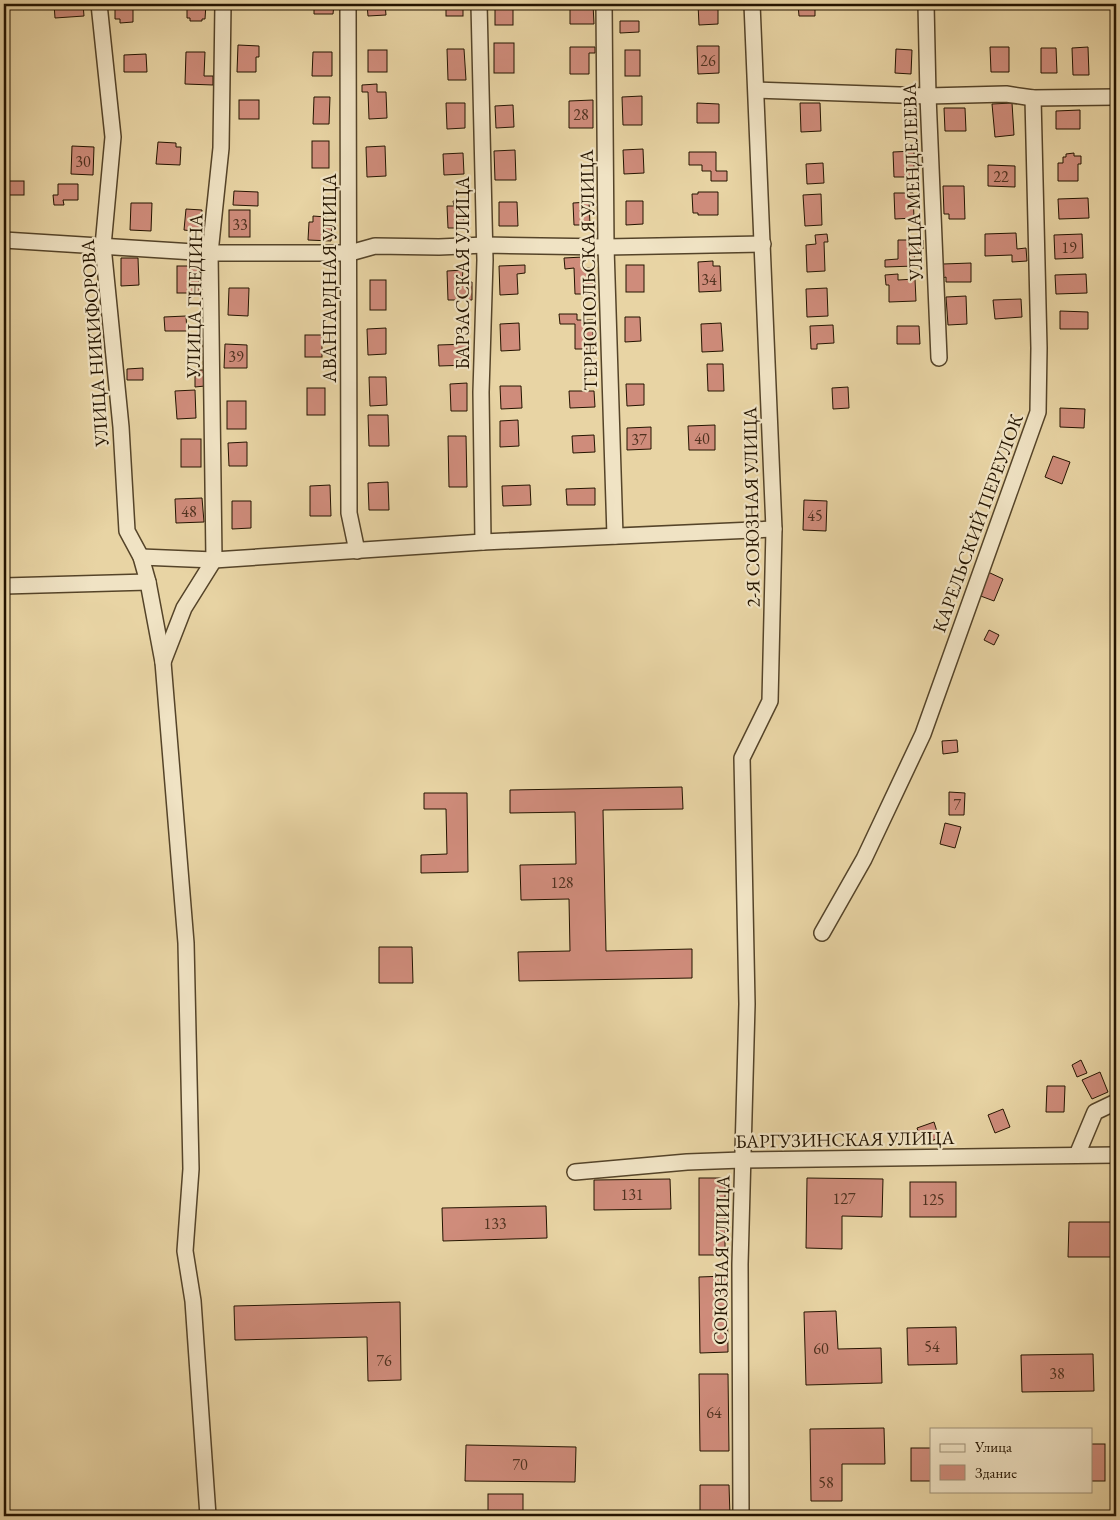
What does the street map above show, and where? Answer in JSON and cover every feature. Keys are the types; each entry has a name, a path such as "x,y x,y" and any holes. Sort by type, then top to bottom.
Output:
{"street":[{"name":"УЛИЦА НИКИФОРОВА","path":"99,4 113,137 103,246 121,427 127,531 141,557 148,582 163,662 186,943 191,1169 185,1251 193,1301 208,1516"},
{"name":"УЛИЦА ГНЕДИНА","path":"214,560 210,253 221,148 223,4"},
{"name":"АВАНГАРДНАЯ УЛИЦА","path":"348,4 350,253 349,512 357,551"},
{"name":"БАРЗАССКАЯ УЛИЦА","path":"479,4 485,245 481,392 482,542"},
{"name":"ТЕРНОПОЛЬСКАЯ УЛИЦА","path":"604,4 606,247 615,536"},
{"name":"2-Я СОЮЗНАЯ УЛИЦА","path":"746,1004 742,758 770,701 774,529 752,4"},
{"name":"УЛИЦА МЕНДЕЛЕЕВА","path":"926,4 939,358"},
{"path":"757,90 928,96 1006,94 1033,98 1116,97"},
{"name":"КАРЕЛЬСКИЙ ПЕРЕУЛОК","path":"822,932 864,859 923,734 1038,412 1039,348 1033,98"},
{"path":"4,240 210,253 350,253 375,246 606,247 763,244"},
{"path":"141,557 214,560 482,542 774,529"},
{"path":"163,662 184,608 214,560"},
{"path":"4,586 148,582"},
{"name":"СОЮЗНАЯ УЛИЦА","path":"741,1516 740,1264 746,1004"},
{"path":"1076,1155 1095,1112 1116,1102"},
{"name":"БАРГУЗИНСКАЯ УЛИЦА","path":"576,1172 687,1162 742,1160 1116,1155"}],"building":[{"path":"54,4 83,4 84,16 55,18"},
{"path":"115,4 133,4 133,22 120,23 120,19 115,19"},
{"path":"187,4 206,4 205,19 202,19 202,21 190,21 190,18 187,18"},
{"path":"314,4 334,4 333,14 314,14"},
{"path":"367,4 385,4 386,15 368,16"},
{"path":"446,4 463,4 463,16 446,16"},
{"path":"495,4 513,4 513,25 495,25"},
{"path":"570,4 593,4 594,24 570,24"},
{"path":"624,4 649,4 649,7 625,8"},
{"path":"698,4 718,4 718,24 699,25"},
{"path":"798,4 815,4 815,16 799,16"},
{"path":"620,21 639,21 639,32 620,33"},
{"path":"494,43 514,43 514,73 494,73"},
{"path":"238,45 259,46 259,57 256,57 256,72 237,72"},
{"path":"697,46 719,46 719,73 698,74"},
{"path":"570,47 595,47 595,53 589,53 589,74 570,74"},
{"path":"990,47 1009,47 1009,72 991,72"},
{"path":"1088,47 1089,75 1073,75 1072,48"},
{"path":"1041,48 1056,48 1057,73 1041,73"},
{"path":"447,49 464,49 466,80 448,80"},
{"path":"896,49 912,50 911,74 895,73"},
{"path":"368,50 387,50 387,72 368,72"},
{"path":"625,50 640,50 640,76 625,76"},
{"path":"186,52 205,52 204,76 213,76 213,85 185,84"},
{"path":"313,52 332,52 332,76 312,76"},
{"path":"146,54 147,72 124,72 124,55"},
{"path":"377,84 377,92 386,92 387,118 369,119 368,92 362,92 362,85"},
{"path":"642,96 642,125 623,125 622,97"},
{"path":"314,97 330,97 329,124 313,124"},
{"path":"239,100 259,100 259,119 239,119"},
{"path":"593,100 593,128 569,128 569,101"},
{"path":"446,103 465,103 465,128 447,129"},
{"path":"697,103 719,104 719,123 697,123"},
{"path":"800,103 820,103 821,131 801,132"},
{"path":"1012,103 1014,135 995,137 992,104"},
{"path":"513,105 514,127 496,128 495,106"},
{"path":"944,108 965,108 966,131 945,131"},
{"path":"1080,110 1080,129 1056,129 1056,111"},
{"path":"312,141 329,141 329,168 312,168"},
{"path":"158,142 176,143 176,147 181,147 180,165 156,164"},
{"path":"72,146 94,147 93,175 71,174"},
{"path":"385,146 386,176 367,177 366,147"},
{"path":"643,149 644,173 624,174 623,150"},
{"path":"515,150 516,180 495,180 494,151"},
{"path":"914,151 914,177 894,177 893,152"},
{"path":"689,152 716,152 716,171 727,171 727,181 711,181 711,171 702,171 702,165 689,165"},
{"path":"463,153 464,174 444,175 443,154"},
{"path":"1074,153 1074,156 1081,156 1081,164 1078,164 1078,181 1058,181 1058,163 1063,163 1063,157 1066,157 1066,154"},
{"path":"823,163 824,183 807,184 806,164"},
{"path":"988,165 1015,166 1015,187 988,186"},
{"path":"4,181 24,181 24,195 4,195"},
{"path":"58,184 78,184 78,200 63,200 64,205 54,205 53,195 58,195"},
{"path":"943,186 964,186 965,219 949,219 949,214 944,214"},
{"path":"234,191 258,192 258,206 233,205"},
{"path":"698,192 718,192 718,215 698,215 698,213 693,213 692,194 698,194"},
{"path":"894,193 913,193 914,218 895,219"},
{"path":"821,194 822,225 805,226 803,195"},
{"path":"1088,198 1089,218 1059,219 1058,199"},
{"path":"453,201 470,201 470,206 463,206 464,228 448,228 447,206 454,206"},
{"path":"626,201 643,201 643,224 626,225"},
{"path":"499,202 517,202 518,226 499,226"},
{"path":"589,202 590,225 574,225 573,203"},
{"path":"131,203 152,203 151,231 130,230"},
{"path":"186,209 202,210 201,232 184,230"},
{"path":"229,210 250,210 250,237 229,237"},
{"path":"313,216 326,217 326,223 332,223 331,241 308,240 309,222 313,222"},
{"path":"1016,233 1017,249 1026,248 1027,261 1012,262 1012,255 985,256 985,234"},
{"path":"827,234 828,242 824,242 825,271 807,272 806,245 816,244 815,235"},
{"path":"1082,234 1083,258 1055,259 1054,235"},
{"path":"898,240 923,240 923,249 914,249 915,266 885,267 885,260 898,259"},
{"path":"583,257 584,268 592,268 594,294 575,294 574,268 565,269 564,258"},
{"path":"121,258 138,258 139,285 121,286"},
{"path":"713,261 713,266 720,266 721,291 699,292 698,262"},
{"path":"971,263 971,282 946,282 946,277 943,278 943,264"},
{"path":"525,265 525,273 517,274 518,294 500,295 499,266"},
{"path":"626,265 644,265 644,292 626,292"},
{"path":"177,266 199,266 199,293 177,293"},
{"path":"463,270 462,282 472,282 472,300 448,300 447,271"},
{"path":"898,274 898,280 915,279 916,301 889,302 889,285 886,285 885,275"},
{"path":"1086,274 1087,293 1056,294 1055,275"},
{"path":"370,280 386,280 386,310 370,310"},
{"path":"229,288 249,288 248,316 228,315"},
{"path":"827,288 828,316 807,317 806,289"},
{"path":"966,296 967,324 948,325 946,297"},
{"path":"1021,299 1022,317 995,319 993,300"},
{"path":"1060,311 1088,312 1088,329 1060,329"},
{"path":"559,314 577,314 577,320 593,320 593,349 575,349 575,324 560,324"},
{"path":"186,316 187,331 165,331 164,317"},
{"path":"625,317 640,317 641,341 625,342"},
{"path":"519,323 520,350 501,351 500,324"},
{"path":"721,323 723,351 702,352 701,324"},
{"path":"833,325 834,343 817,344 817,349 811,349 810,326"},
{"path":"897,326 919,326 920,344 897,344"},
{"path":"386,328 386,354 368,355 367,329"},
{"path":"305,335 322,335 322,357 305,357"},
{"path":"225,344 247,345 247,368 224,368"},
{"path":"469,344 469,365 439,366 438,345"},
{"path":"707,364 723,364 724,391 708,391"},
{"path":"143,368 143,380 127,380 127,369"},
{"path":"195,370 205,370 205,386 195,387"},
{"path":"369,377 386,377 387,405 370,406"},
{"path":"467,383 467,411 451,411 450,384"},
{"path":"626,384 644,384 644,405 627,406"},
{"path":"500,386 521,386 522,408 501,409"},
{"path":"848,387 849,408 833,409 832,388"},
{"path":"307,388 325,388 325,415 307,415"},
{"path":"195,390 196,418 177,419 175,391"},
{"path":"569,391 594,391 595,407 570,408"},
{"path":"227,401 246,401 246,429 227,429"},
{"path":"1060,408 1085,409 1084,428 1060,427"},
{"path":"368,415 388,415 389,446 369,446"},
{"path":"518,420 519,446 500,447 500,421"},
{"path":"715,425 715,450 689,450 688,426"},
{"path":"651,427 651,449 627,450 627,428"},
{"path":"594,435 595,452 573,453 572,436"},
{"path":"448,436 466,436 467,487 449,487"},
{"path":"181,439 201,439 201,467 181,467"},
{"path":"247,442 247,466 229,466 228,443"},
{"path":"1053,456 1070,462 1062,484 1045,477"},
{"path":"388,482 389,510 369,510 368,483"},
{"path":"330,485 331,516 310,516 310,486"},
{"path":"530,485 531,505 503,506 502,486"},
{"path":"595,488 595,505 567,505 566,489"},
{"path":"202,498 204,522 176,523 175,499"},
{"path":"804,500 827,501 826,531 803,530"},
{"path":"232,501 251,501 251,528 232,529"},
{"path":"988,572 1003,579 994,601 978,595"},
{"path":"989,630 999,635 994,645 984,640"},
{"path":"957,740 958,752 943,754 942,741"},
{"path":"682,787 683,809 603,810 606,951 692,949 692,978 519,981 518,952 570,951 569,899 521,900 520,865 576,864 575,812 510,813 510,790"},
{"path":"949,792 965,793 964,815 949,815"},
{"path":"424,793 467,793 468,872 421,873 421,855 447,854 446,809 424,809"},
{"path":"945,823 961,827 955,848 940,844"},
{"path":"379,947 412,947 413,983 379,983"},
{"path":"1081,1060 1087,1073 1077,1077 1072,1065"},
{"path":"1100,1072 1108,1092 1092,1099 1082,1080"},
{"path":"1047,1086 1065,1086 1064,1112 1046,1112"},
{"path":"1003,1109 1010,1127 995,1133 988,1115"},
{"path":"934,1122 939,1138 931,1141 930,1137 921,1140 917,1128"},
{"path":"699,1178 725,1178 725,1255 699,1255"},
{"path":"807,1178 883,1179 882,1217 842,1216 842,1249 806,1248"},
{"path":"670,1179 671,1209 594,1210 594,1180"},
{"path":"910,1182 956,1182 956,1217 910,1217"},
{"path":"546,1206 547,1238 443,1241 442,1208"},
{"path":"1069,1222 1116,1222 1116,1257 1068,1257"},
{"path":"727,1276 728,1352 700,1353 699,1277"},
{"path":"400,1302 401,1380 368,1381 367,1337 235,1340 234,1306"},
{"path":"836,1311 838,1349 881,1348 882,1383 806,1385 804,1312"},
{"path":"956,1327 957,1364 908,1365 907,1328"},
{"path":"1093,1354 1094,1391 1022,1392 1021,1355"},
{"path":"699,1374 728,1374 729,1451 700,1451"},
{"path":"884,1428 885,1464 842,1464 842,1501 811,1501 810,1429"},
{"path":"1092,1444 1105,1444 1105,1481 1092,1481"},
{"path":"466,1445 576,1447 575,1482 465,1481"},
{"path":"911,1448 930,1448 930,1481 911,1481"},
{"path":"700,1485 729,1485 730,1516 700,1516"},
{"path":"488,1494 523,1494 523,1516 488,1516"}]}
